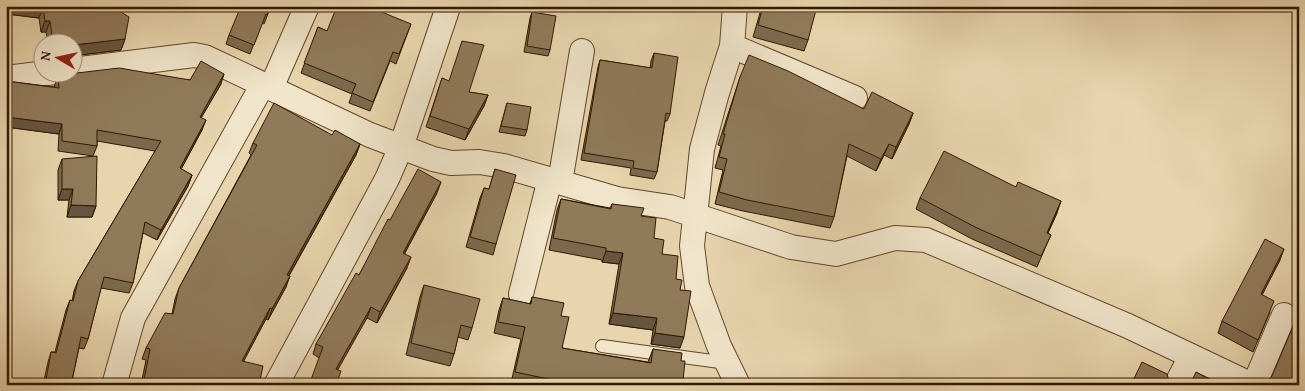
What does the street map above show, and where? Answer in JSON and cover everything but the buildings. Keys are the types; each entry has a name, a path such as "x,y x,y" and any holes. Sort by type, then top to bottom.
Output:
{"street":[{"path":"114,385 133,318 267,86 308,6"},
{"path":"735,6 732,46 702,149 692,246 697,286 719,346 738,385"},
{"path":"276,385 386,179 401,147 447,10"},
{"path":"732,46 855,98"},
{"path":"521,294 555,181 582,51"},
{"path":"82,69 194,55 205,57 370,136 433,159 451,163 480,162 504,166 617,199 670,207 791,247 836,254 895,238 926,240 1128,326 1253,385 1284,315"},
{"path":"6,78 32,75"},
{"path":"1176,385 1192,356"}],"lane":[{"path":"602,346 727,363"}]}
